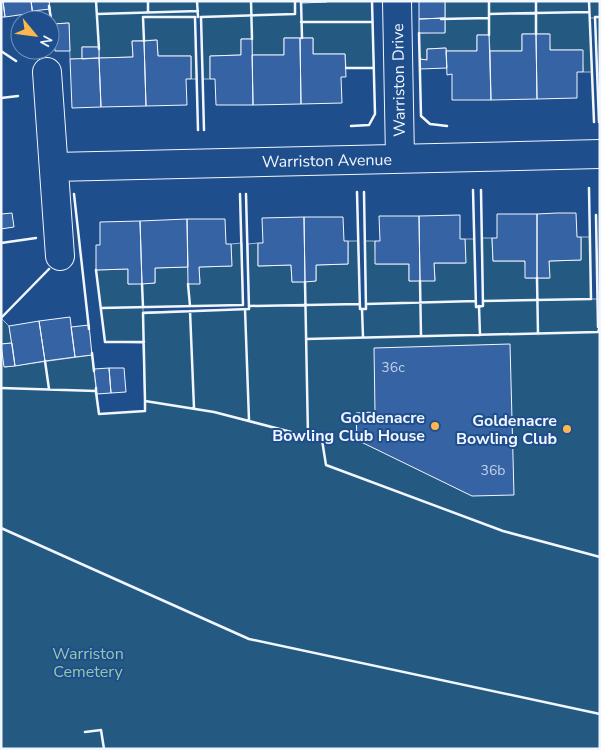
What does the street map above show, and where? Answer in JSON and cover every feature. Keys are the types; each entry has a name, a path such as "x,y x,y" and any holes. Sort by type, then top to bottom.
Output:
{"street":[{"name":"Warriston Drive","path":"397,1 400,158"},
{"path":"47,72 60,256"},
{"name":"Warriston Avenue","path":"54,167 600,154"}],"green space":[{"path":"49,1 372,1 374,68 346,68 345,54 313,54 313,38 284,38 284,55 252,55 252,39 241,39 241,55 210,56 210,79 203,79 201,17 195,17 197,79 191,79 191,56 158,56 157,40 132,41 133,57 99,58 99,47 82,47 82,59 70,59 69,23 60,24 60,10 50,10"},
{"path":"445,1 600,1 600,74 597,74 595,18 590,18 592,72 583,72 582,50 550,50 549,34 522,34 522,51 490,51 489,35 477,35 477,51 446,51 446,48 427,49 427,60 420,59 419,33 445,32"},
{"name":"Warriston Cemetery","path":"581,237 590,237 591,299 598,299 597,291 600,291 600,749 1,749 1,344 5,367 92,355 99,414 145,411 143,343 105,342 96,270 128,269 128,284 155,283 155,268 188,267 200,283 199,267 231,266 231,244 242,243 243,305 143,307 143,312 249,309 248,244 258,243 258,266 291,265 292,282 316,281 316,265 348,264 348,241 358,241 360,308 366,309 365,241 375,241 376,264 409,264 409,281 435,280 434,263 465,263 465,239 474,239 476,306 483,306 482,238 492,238 493,261 525,261 526,278 549,278 549,261 581,260"},
{"path":"1,318 9,326 12,343 1,344"}],"building":[{"path":"1,1 3,1 5,17 1,17"},
{"path":"3,1 31,1 32,10 10,10 10,16 5,17"},
{"path":"31,1 49,1 50,9 32,10"},
{"path":"301,1 327,1 327,2 301,3"},
{"path":"419,1 445,1 445,18 419,19"},
{"path":"445,18 445,33 419,33 419,19"},
{"path":"69,23 70,51 60,51 60,24"},
{"path":"522,34 536,34 537,99 491,100 490,51 522,51"},
{"path":"536,34 550,34 550,50 583,50 583,72 577,72 577,98 537,99"},
{"path":"477,35 489,35 491,100 452,100 452,74 447,75 446,51 477,51"},
{"path":"284,38 300,38 301,104 253,105 252,55 284,55"},
{"path":"300,38 313,38 313,54 345,54 346,77 341,77 342,103 301,104"},
{"path":"241,39 252,39 253,105 216,105 215,79 210,79 210,56 241,55"},
{"path":"157,40 158,56 191,56 191,79 186,79 187,105 146,106 144,41"},
{"path":"132,41 144,41 146,106 101,107 99,58 133,57"},
{"path":"82,47 99,47 99,58 82,59"},
{"path":"446,48 447,68 420,69 420,59 427,60 427,49"},
{"path":"99,58 101,107 72,108 70,59"},
{"path":"12,213 14,227 1,229 1,214"},
{"path":"576,213 577,237 581,237 581,260 549,261 550,278 537,278 537,214"},
{"path":"497,214 537,214 537,278 525,278 525,261 493,261 492,238 497,238"},
{"path":"460,215 460,239 465,239 466,263 434,263 435,281 420,281 419,216"},
{"path":"379,216 419,216 420,281 409,281 409,264 375,264 375,241 380,241"},
{"path":"304,217 343,217 344,241 348,241 348,264 316,265 316,281 305,282"},
{"path":"304,217 305,282 292,282 291,265 258,266 258,243 263,243 262,218"},
{"path":"187,219 188,267 155,268 155,283 142,284 140,221"},
{"path":"187,219 225,219 226,244 231,244 232,266 199,267 200,284 188,284"},
{"path":"140,221 142,284 128,284 128,269 96,270 96,245 100,245 100,222"},
{"path":"70,317 75,357 45,361 39,321"},
{"path":"39,321 45,361 15,366 9,326"},
{"path":"89,325 92,355 75,357 71,327"},
{"path":"12,343 15,366 4,367 1,344"},
{"name":"Goldenacre Bowling Club House","path":"510,344 514,495 472,496 357,440 356,413 375,412 374,348"},
{"path":"109,368 111,393 97,394 94,369"},
{"path":"109,368 124,368 126,392 111,393"}],"wall":[{"path":"96,1 99,49"},
{"path":"148,1 148,13"},
{"path":"197,1 198,17"},
{"path":"251,1 252,39"},
{"path":"204,130 201,17 295,14 295,1"},
{"path":"301,1 302,38"},
{"path":"351,126 369,125 375,114 372,1"},
{"path":"489,1 489,35"},
{"path":"536,1 536,34"},
{"path":"589,1 594,122"},
{"path":"49,6 50,10"},
{"path":"97,14 198,11"},
{"path":"489,14 589,12"},
{"path":"144,41 143,17 195,17 198,130"},
{"path":"599,122 595,17 600,17"},
{"path":"441,19 489,18"},
{"path":"301,22 372,22"},
{"path":"419,33 421,116 430,124 447,126"},
{"path":"1,51 16,61"},
{"path":"346,68 374,68"},
{"path":"1,98 18,96"},
{"path":"483,301 591,299 589,188"},
{"path":"473,190 476,307 483,306 481,190"},
{"path":"357,192 360,309 366,309 364,192"},
{"path":"74,194 89,329"},
{"path":"101,308 243,305 240,194"},
{"path":"145,401 143,313 249,309 246,194"},
{"path":"596,215 598,327"},
{"path":"1,243 36,238"},
{"path":"1,318 49,269"},
{"path":"96,270 105,342 144,342"},
{"path":"537,278 538,334"},
{"path":"420,281 421,336"},
{"path":"305,282 308,436"},
{"path":"142,284 143,307"},
{"path":"188,284 190,306"},
{"path":"366,304 476,301"},
{"path":"249,306 359,304"},
{"path":"479,306 480,335"},
{"path":"245,309 249,420"},
{"path":"362,309 363,337"},
{"path":"190,311 194,408"},
{"path":"306,339 598,332 600,327"},
{"path":"92,353 94,371"},
{"path":"45,361 49,389"},
{"path":"1,388 96,391 96,388"},
{"path":"96,392 99,414 145,411 145,401 214,412 322,440 326,465 503,531 600,557"},
{"path":"1,528 249,639 600,714"},
{"path":"85,732 101,730 104,749"}],"place":[{"name":"Goldenacre Bowling Club House","path":"435,426"},
{"name":"Goldenacre Bowling Club","path":"567,429"}]}
